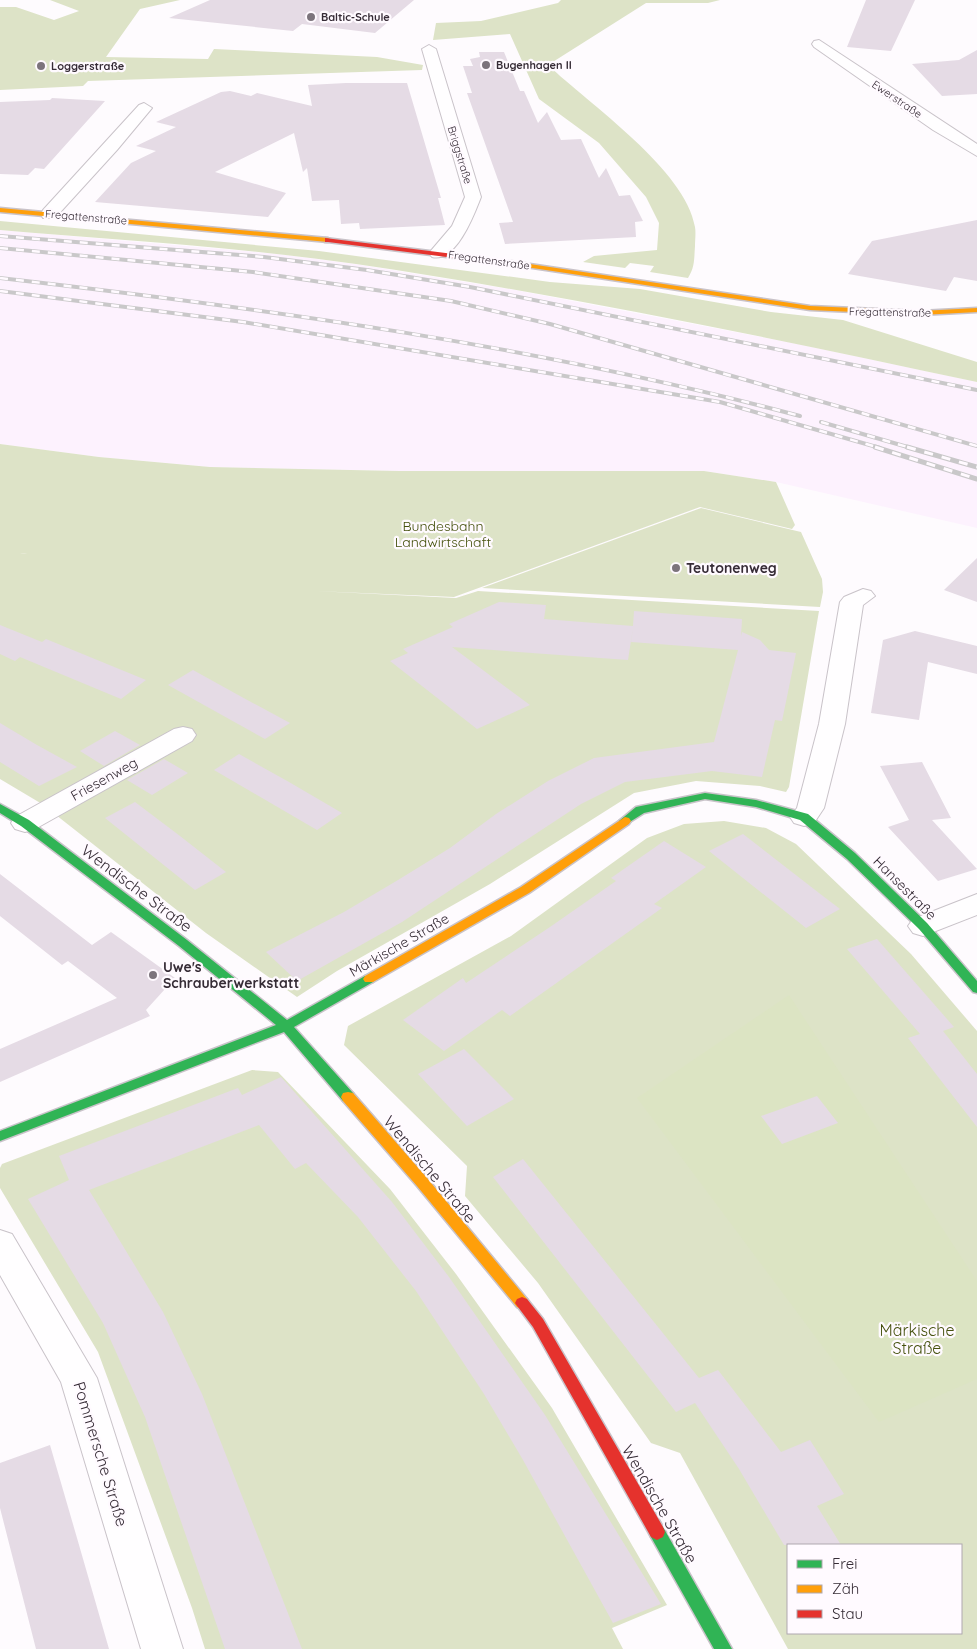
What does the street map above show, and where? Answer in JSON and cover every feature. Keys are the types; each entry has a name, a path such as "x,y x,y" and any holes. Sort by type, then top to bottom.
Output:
{"street":[{"name":"Ewerstraße","path":"819,44 938,127 977,151"},
{"name":"Briggstraße","path":"428,49 473,197 460,228 438,253"},
{"path":"49,214 144,108"},
{"name":"Fregattenstraße","path":"0,210 328,239 438,253 812,309 882,313 977,310"},
{"path":"804,817 810,808 832,724 852,602 863,596"},
{"name":"Friesenweg","path":"25,823 183,735"},
{"name":"Märkische Straße","path":"0,1136 286,1026 525,890 640,810 705,796 756,804 804,817"},
{"name":"Wendische Straße","path":"0,808 25,823 183,943 286,1026 422,1182 538,1323 723,1649"},
{"name":"Hansestraße","path":"804,817 851,856 923,926 977,989"},
{"path":"923,926 977,904"},
{"name":"Pommersche Straße","path":"0,1244 78,1378 162,1649"}],"shaded area":[{"path":"0,230 278,254 355,264 515,290 798,344 977,382 977,528 776,482 704,471 399,471 210,467 99,457 0,444"}],"green space":[{"path":"50,0 180,0 140,9 106,57 208,59 214,49 377,57 423,65 422,70 88,81 83,86 0,90 0,7 16,7 54,20 79,11"},
{"path":"561,0 720,0 708,3 646,3 548,65 634,139 674,183 688,205 695,227 694,263 688,278 650,272 654,266 630,263 625,268 583,262 594,256 657,250 659,223 646,197 599,143 539,99 510,34 433,40 436,23 481,21 558,3"},
{"path":"0,221 319,251 550,282 640,289 771,312 843,320 977,362 977,382 668,318 434,276 267,253 0,230"},
{"name":"Bundesbahn Landwirtschaft","path":"0,444 99,457 210,467 399,471 704,471 776,482 795,525 792,529 700,507 454,597 315,591 456,598 478,591 819,611 789,787 786,792 760,786 696,781 634,793 490,884 337,971 297,997 206,933 42,804 0,779"},
{"path":"701,508 801,532 822,579 823,592 820,607 482,588"},
{"path":"724,821 766,828 796,844 911,954 977,1031 977,1649 788,1649 680,1453 651,1443 538,1283 465,1196 467,1166 344,1045 348,1026 511,936 647,838 684,824"},
{"path":"789,995 977,1281 977,1379 879,1422 637,1098"},
{"path":"252,1070 278,1072 390,1189 456,1274 552,1408 667,1605 612,1628 623,1649 205,1649 192,1608 98,1352 0,1188 0,1168 2,1164"}],"building":[{"path":"210,0 414,0 375,33 302,24 293,31 169,18"},
{"path":"866,0 915,0 891,51 847,47"},
{"path":"977,50 977,94 942,96 912,64 959,60"},
{"path":"479,52 504,52 520,91 524,91 538,123 547,112 561,140 581,139 599,178 606,168 619,196 630,195 643,221 635,222 636,237 505,244 499,223 513,222 467,93 472,93 463,66 473,66 470,59 480,57"},
{"path":"407,83 441,198 438,198 445,225 360,229 359,223 341,224 339,200 312,201 307,168 303,172 294,133 215,172 286,193 268,217 95,202 131,163 156,151 136,146 176,127 156,122 221,92 230,91 251,96 257,93 312,106 308,85"},
{"path":"52,98 105,101 44,169 35,168 28,175 0,174 0,102 50,100"},
{"path":"977,220 977,281 954,277 946,291 848,274 872,241"},
{"path":"977,558 977,602 944,590"},
{"path":"499,602 546,605 544,619 633,626 634,611 742,619 741,637 742,632 760,640 769,650 796,653 782,721 775,720 762,777 712,771 625,782 581,804 402,922 297,981 266,952 344,912 398,880 450,848 496,814 548,781 594,758 714,742 738,650 631,642 633,628 628,660 452,647 530,705 477,729 390,661 408,653 403,649 453,627 449,624"},
{"path":"0,625 42,642 46,639 146,680 121,699 20,657 15,661 0,654"},
{"path":"915,631 977,646 977,674 928,662 919,720 871,713 883,640"},
{"path":"193,670 290,723 265,739 168,685"},
{"path":"0,723 77,767 39,786 0,762"},
{"path":"115,731 140,745 104,766 80,751"},
{"path":"239,754 342,813 317,830 214,770"},
{"path":"164,759 188,773 152,795 127,780"},
{"path":"922,762 951,818 932,820 977,869 938,881 888,827 909,820 880,766"},
{"path":"135,802 226,872 195,890 105,818"},
{"path":"743,834 840,909 806,928 709,851"},
{"path":"664,841 706,867 654,904 662,908 510,1016 502,1010 444,1051 403,1020 463,978 466,983 550,927 616,881 611,878"},
{"path":"0,874 92,945 111,932 175,978 146,1010 150,1016 0,1082 0,1049 117,998 68,961 62,965 0,916"},
{"path":"877,939 954,1027 943,1031 977,1074 977,1127 908,1038 920,1034 847,949"},
{"path":"464,1049 514,1099 467,1126 418,1074"},
{"path":"281,1077 392,1202 449,1277 545,1415 661,1604 613,1623 523,1460 484,1394 416,1291 358,1217 306,1163 295,1169 259,1125 89,1190 163,1312 202,1394 302,1649 225,1649 145,1417 103,1323 28,1199 69,1180 59,1156 238,1088 242,1095"},
{"path":"817,1096 838,1123 782,1144 761,1116"},
{"path":"523,1159 699,1378 718,1370 781,1452 810,1440 844,1494 817,1506 840,1544 784,1545 739,1469 695,1403 676,1412 493,1177"},
{"path":"50,1445 109,1649 36,1649 0,1508 0,1463"}],"railway":[{"path":"0,236 264,257 367,270 470,287 977,390"},
{"path":"0,248 253,272 451,301 550,324 977,446"},
{"path":"0,278 202,303 403,332 603,369 702,391 800,416"},
{"path":"0,291 243,322 720,402 880,448"},
{"path":"821,422 911,448"},
{"path":"875,447 977,479"},
{"path":"907,447 977,467"}],"traffic: fast":[{"path":"625,821 640,810 705,796 756,804 804,817 851,856 923,926 977,989"},
{"path":"0,808 25,823 183,943 286,1026 348,1097"},
{"path":"0,1136 286,1026 369,979"},
{"path":"657,1532 723,1649"}],"traffic: slow":[{"path":"0,210 328,240"},
{"path":"526,265 810,308 921,313 977,310"},
{"path":"369,979 525,890 625,821"},
{"path":"348,1097 422,1182 522,1303"}],"traffic: jam":[{"path":"328,240 526,265"},
{"path":"522,1303 538,1323 657,1532"}],"place":[{"name":"Baltic-Schule","path":"311,17"},
{"name":"Bugenhagen II","path":"486,65"},
{"name":"Loggerstraße","path":"41,66"},
{"name":"Teutonenweg","path":"676,568"},
{"name":"Uwe's Schrauberwerkstatt","path":"153,975"}]}
